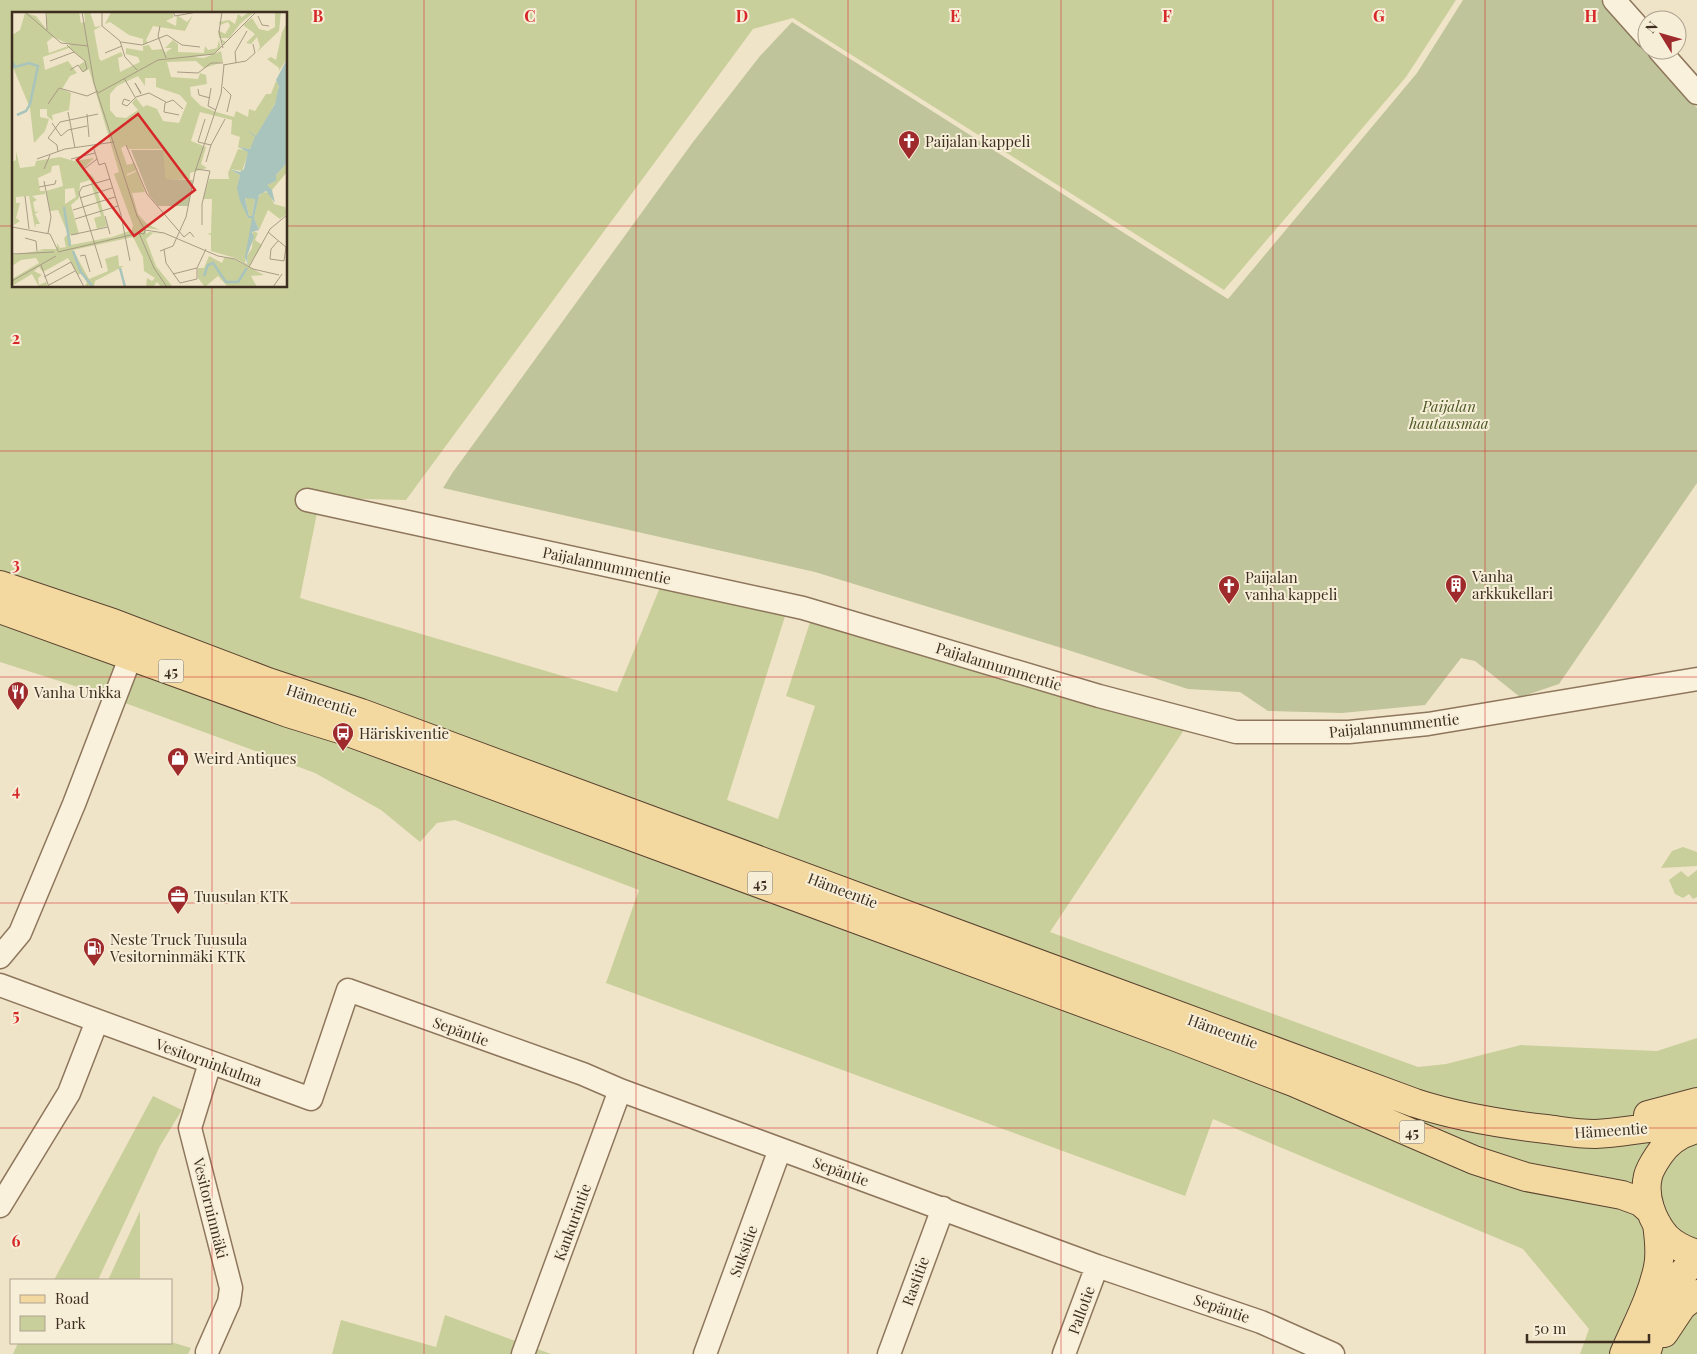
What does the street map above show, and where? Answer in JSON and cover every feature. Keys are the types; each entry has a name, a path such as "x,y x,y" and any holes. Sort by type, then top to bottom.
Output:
{"main road":[{"name":"Hämeentie","path":"0,585 288,713 388,746 1176,1037 1293,1082 1474,1160 1526,1177 1622,1195 1642,1202 1654,1218"},
{"name":"Hämeentie","path":"0,609 268,682 370,716 1415,1103 1444,1112 1479,1120 1576,1134 1601,1134 1659,1126 1686,1125 1697,1128"},
{"path":"1548,1130 1579,1122 1657,1113 1697,1102"},
{"path":"1624,1354 1641,1316 1658,1266 1660,1251 1646,1187 1649,1174 1662,1150 1671,1141 1697,1128"},
{"name":"45","path":"1654,1218 1666,1237 1697,1254"},
{"path":"1647,1354 1652,1333 1672,1289 1680,1276 1697,1260"},
{"path":"1647,1354 1682,1306 1697,1294"}],"street":[{"path":"1614,0 1637,26"},
{"path":"1667,60 1697,93"},
{"name":"Paijalannummentie","path":"307,500 803,608 1100,696 1236,732 1349,732 1428,724 1697,678"},
{"path":"0,957 20,933 74,804 135,645"},
{"name":"Vesitorninkulma","path":"0,985 311,1099 348,990"},
{"name":"Sepäntie","path":"348,990 583,1074 620,1090 1097,1266 1261,1322 1333,1354"},
{"path":"0,1206 69,1093 97,1021"},
{"name":"Vesitorninmäki","path":"207,1352 229,1302 231,1288 190,1128 210,1062"},
{"name":"Kankurintie","path":"523,1354 620,1090"},
{"name":"Suksitie","path":"705,1354 780,1149"},
{"name":"Rastitie","path":"889,1354 943,1208"},
{"name":"Pallotie","path":"1064,1354 1097,1266"}],"green space":[{"path":"0,0 1456,0 1406,77 1224,290 793,18 753,29 406,500 320,498 300,598 617,692 663,580 787,610 727,800 778,819 815,706 786,696 812,616 1184,730 1050,932 1418,1067 1446,1064 1521,1045 1657,1051 1697,1038 1697,1354 1580,1354 1589,1329 1523,1249 1213,1119 1185,1196 606,983 639,890 455,820 437,823 420,842 381,810 315,773 106,696 0,662"},
{"name":"Paijalan hautausmaa","path":"1463,0 1601,0 1637,40 1637,60 1654,60 1697,108 1697,483 1559,684 1520,697 1475,661 1461,658 1425,705 1342,713 1268,711 1240,692 1188,689 815,572 443,488 693,142 760,56 792,22 1228,299 1417,73"},
{"path":"1683,847 1697,852 1697,866 1661,868 1672,851"},
{"path":"1697,870 1697,897 1693,899 1689,894 1683,898 1675,894 1669,880 1681,871 1688,877"},
{"path":"153,1096 182,1110 160,1146 98,1279 55,1279"},
{"path":"140,1211 140,1279 108,1279"},
{"path":"445,1315 551,1354 332,1354 341,1320 436,1347"},
{"path":"172,1342 191,1348 188,1354 13,1354 18,1344 172,1344"}],"place":[{"name":"Paijalan kappeli","path":"909,160"},
{"name":"Vanha arkkukellari","path":"1456,604"},
{"name":"Paijalan vanha kappeli","path":"1229,605"},
{"name":"Vanha Unkka","path":"18,711"},
{"name":"Häriskiventie","path":"343,752"},
{"name":"Weird Antiques","path":"178,777"},
{"name":"Tuusulan KTK","path":"178,915"},
{"name":"Neste Truck Tuusula Vesitorninmäki KTK","path":"94,967"}]}
